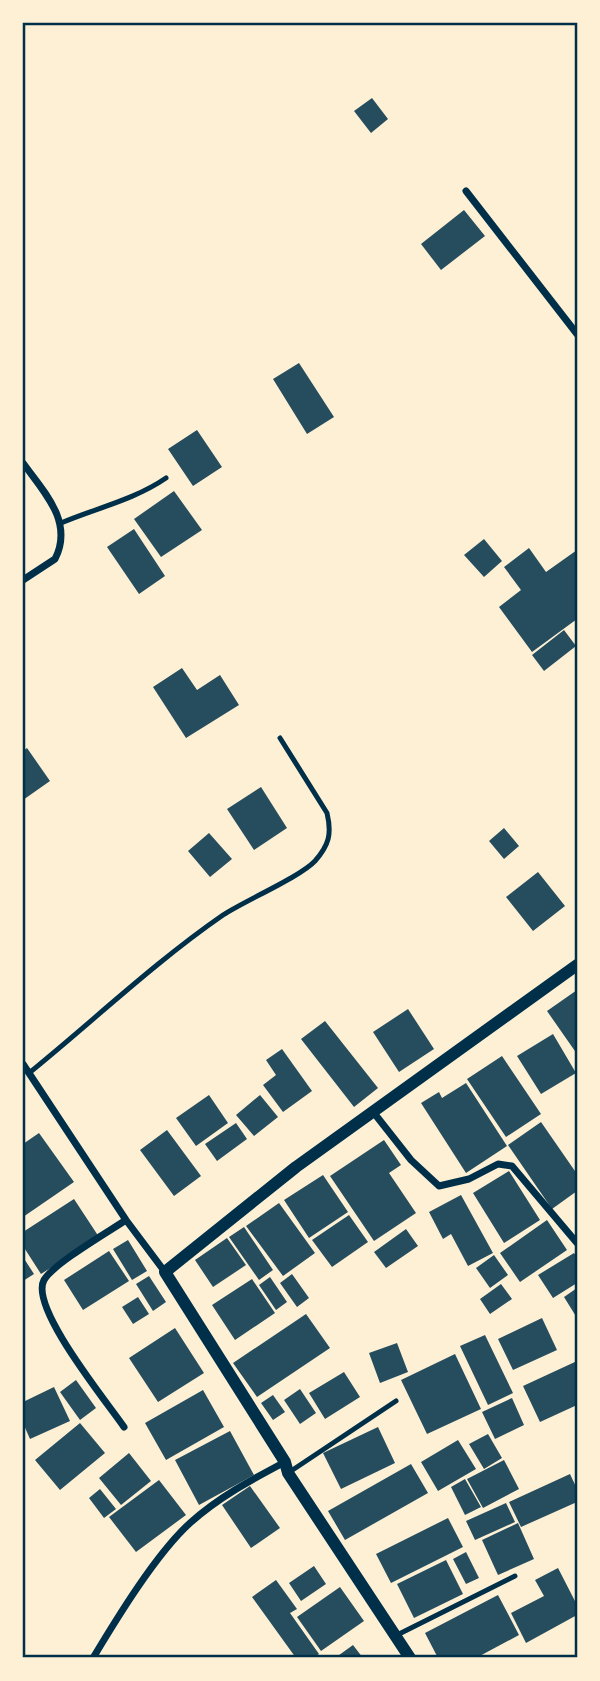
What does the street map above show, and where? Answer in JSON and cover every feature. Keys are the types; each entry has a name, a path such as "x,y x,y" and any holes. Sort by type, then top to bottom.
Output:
{"street":[{"path":"466,191 577,334"},
{"path":"23,463 54,505 61,523 61,548 55,559 23,580"},
{"path":"165,1272 296,1167 577,965"},
{"path":"23,1064 126,1220 165,1272 286,1467 410,1658"},
{"path":"374,1113 411,1160 439,1186 470,1179 498,1164 512,1166 577,1243"},
{"path":"124,1427 47,1315 41,1293 44,1281 57,1268 126,1220"},
{"path":"93,1658 161,1556 188,1524 226,1494 286,1467"}],"lane":[{"path":"61,523 107,503 126,500 166,478"},
{"path":"29,1073 200,933 249,898 312,864 328,845 331,827 327,813 280,738"},
{"path":"286,1467 397,1401"},
{"path":"397,1635 515,1576"}],"building":[{"path":"372,98 388,119 371,133 354,111"},
{"path":"464,210 485,236 441,270 421,244"},
{"path":"299,363 334,417 307,434 273,379"},
{"path":"197,430 222,467 193,486 168,449"},
{"path":"174,491 202,530 161,557 134,519"},
{"path":"134,529 165,576 139,594 107,547"},
{"path":"484,539 502,561 484,577 464,555"},
{"path":"529,548 546,572 577,550 577,619 532,652 499,607 521,590 504,567"},
{"path":"564,630 576,646 544,671 532,655"},
{"path":"182,668 197,690 220,675 239,705 186,738 153,687"},
{"path":"27,748 50,781 23,800 23,751"},
{"path":"261,787 287,828 254,850 227,809"},
{"path":"504,828 519,846 504,859 489,841"},
{"path":"209,833 232,859 210,877 188,851"},
{"path":"538,872 565,906 533,931 506,897"},
{"path":"577,990 577,1054 547,1011"},
{"path":"408,1009 434,1049 399,1072 373,1032"},
{"path":"325,1021 378,1088 354,1107 301,1039"},
{"path":"553,1034 576,1073 541,1094 517,1056"},
{"path":"282,1049 312,1091 283,1112 263,1085 276,1075 266,1060"},
{"path":"502,1056 541,1114 506,1137 467,1079"},
{"path":"466,1083 507,1146 466,1173 421,1103 439,1092 442,1098"},
{"path":"209,1095 228,1123 196,1146 176,1118"},
{"path":"260,1095 278,1117 254,1136 236,1115"},
{"path":"541,1122 577,1174 577,1191 552,1209 508,1145"},
{"path":"236,1123 247,1139 217,1161 205,1144"},
{"path":"167,1130 201,1176 174,1196 140,1150"},
{"path":"39,1133 74,1182 23,1217 23,1144"},
{"path":"384,1140 401,1165 389,1173 416,1213 374,1241 330,1176"},
{"path":"509,1171 540,1220 504,1243 473,1193"},
{"path":"323,1175 348,1212 309,1238 284,1200"},
{"path":"461,1195 493,1253 468,1266 451,1234 443,1239 429,1212"},
{"path":"74,1199 99,1237 41,1274 23,1246 23,1232"},
{"path":"279,1203 315,1253 283,1276 246,1226"},
{"path":"349,1215 368,1242 332,1267 312,1240"},
{"path":"547,1220 567,1250 520,1282 500,1253"},
{"path":"244,1227 273,1270 259,1280 229,1237"},
{"path":"406,1229 418,1246 386,1268 374,1252"},
{"path":"227,1238 246,1265 213,1287 195,1260"},
{"path":"128,1240 147,1271 132,1280 113,1249"},
{"path":"109,1251 129,1281 83,1310 64,1280"},
{"path":"574,1253 577,1257 577,1283 553,1298 538,1275"},
{"path":"494,1255 508,1275 490,1288 476,1268"},
{"path":"23,1257 34,1274 23,1281"},
{"path":"292,1274 309,1298 297,1307 280,1283"},
{"path":"149,1276 166,1302 153,1311 136,1284"},
{"path":"270,1277 287,1302 276,1310 259,1285"},
{"path":"252,1279 275,1313 235,1340 212,1305"},
{"path":"501,1284 512,1299 490,1314 480,1299"},
{"path":"577,1288 577,1318 564,1297"},
{"path":"138,1297 149,1314 133,1324 122,1307"},
{"path":"306,1314 330,1348 257,1397 233,1363"},
{"path":"542,1318 557,1350 513,1370 498,1339"},
{"path":"175,1328 204,1373 158,1402 129,1358"},
{"path":"485,1335 513,1393 488,1405 460,1346"},
{"path":"397,1343 408,1372 380,1383 369,1353"},
{"path":"455,1354 481,1409 427,1434 401,1380"},
{"path":"577,1361 577,1405 540,1422 523,1386"},
{"path":"344,1372 360,1397 325,1419 309,1393"},
{"path":"76,1380 96,1408 80,1420 60,1392"},
{"path":"54,1387 70,1421 30,1439 23,1423 23,1402"},
{"path":"300,1389 316,1413 300,1424 284,1400"},
{"path":"203,1390 224,1427 166,1460 145,1423"},
{"path":"273,1395 285,1412 273,1420 261,1403"},
{"path":"512,1398 524,1425 495,1439 482,1412"},
{"path":"80,1423 105,1453 60,1490 35,1460"},
{"path":"378,1427 395,1463 341,1489 323,1453"},
{"path":"230,1431 254,1475 199,1505 175,1460"},
{"path":"488,1434 502,1458 484,1469 469,1444"},
{"path":"458,1440 476,1469 438,1491 421,1462"},
{"path":"129,1453 151,1481 121,1505 99,1478"},
{"path":"504,1460 519,1489 483,1508 467,1479"},
{"path":"411,1464 428,1493 345,1540 328,1511"},
{"path":"570,1474 577,1489 577,1502 521,1527 509,1502"},
{"path":"465,1479 481,1507 465,1515 451,1487"},
{"path":"159,1480 186,1515 136,1552 109,1517"},
{"path":"250,1486 280,1528 251,1548 222,1505"},
{"path":"100,1489 116,1509 104,1518 89,1498"},
{"path":"506,1503 515,1522 475,1540 466,1521"},
{"path":"448,1518 463,1547 391,1583 376,1554"},
{"path":"518,1523 534,1559 498,1575 482,1540"},
{"path":"466,1552 479,1578 466,1584 453,1559"},
{"path":"446,1560 463,1594 414,1618 397,1584"},
{"path":"314,1566 326,1584 301,1601 289,1583"},
{"path":"558,1568 577,1605 577,1615 526,1643 511,1613 544,1596 535,1580"},
{"path":"276,1580 297,1609 290,1613 319,1654 313,1658 296,1658 252,1597"},
{"path":"340,1587 364,1621 321,1651 297,1617"},
{"path":"498,1595 519,1635 476,1658 438,1658 425,1633"},
{"path":"353,1645 363,1658 335,1658"}]}
